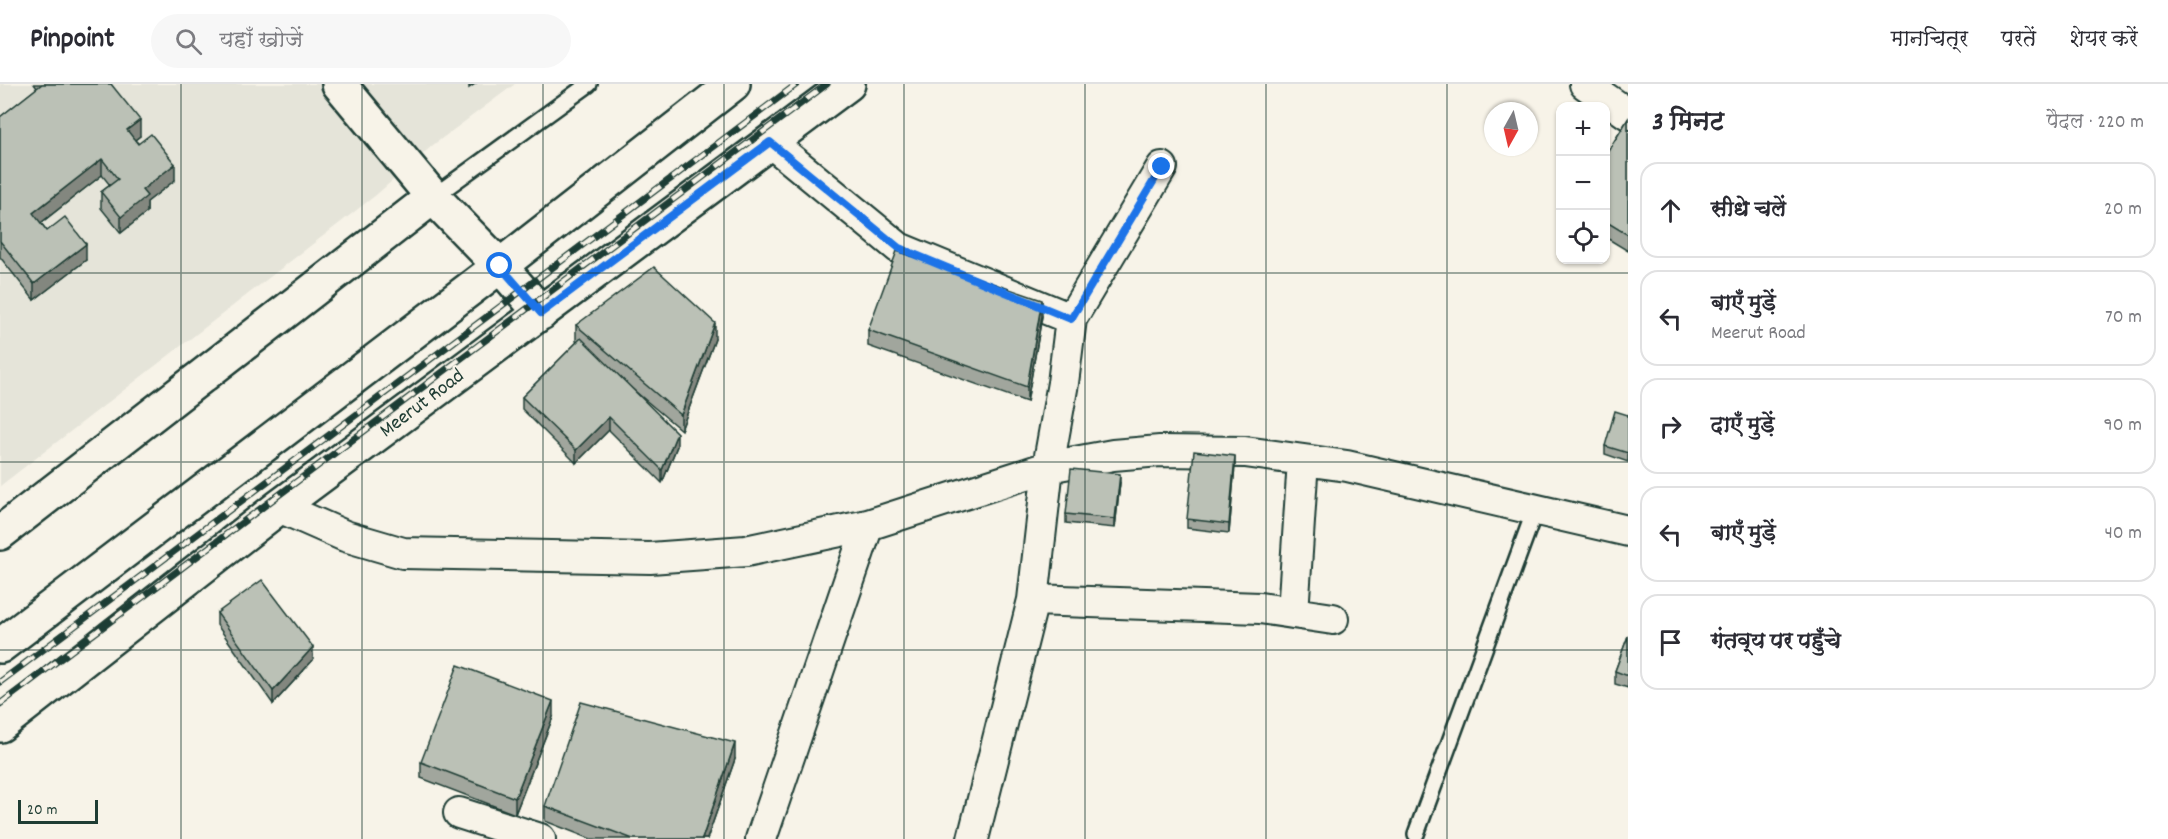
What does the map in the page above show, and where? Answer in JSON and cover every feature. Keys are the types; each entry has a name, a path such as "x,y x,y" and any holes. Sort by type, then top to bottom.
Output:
{"main road":[{"path":"339,84 433,197 500,266 541,313"},
{"path":"0,646 500,266 733,84"},
{"name":"Meerut Road","path":"0,725 279,507 848,84"},
{"path":"0,533 433,197"}],"street":[{"path":"1585,84 1628,114"},
{"path":"770,142 899,248 1071,319"},
{"path":"973,839 1033,600 1048,467 1063,383 1071,319 1162,167"},
{"path":"279,507 345,536 403,553 650,558 746,551 868,525 1048,467 1113,455 1160,451 1245,452 1347,466 1628,531"},
{"path":"1293,613 1303,460"},
{"path":"761,839 868,525"},
{"path":"1033,600 1260,608 1332,619"},
{"path":"459,813 540,839"}],"lane":[{"path":"433,197 589,84"},
{"path":"1416,834 1535,510"}],"shaded area":[{"path":"0,84 515,84 433,145 376,195 0,486"}],"building":[{"path":"42,84 111,84 140,120 127,130 138,144 151,134 175,164 142,190 147,196 121,217 101,192 118,179 102,159 33,213 47,231 65,217 86,244 34,284 0,241 0,117"},
{"path":"1628,119 1628,235 1610,224 1610,148"},
{"path":"897,251 1042,300 1027,387 868,330"},
{"path":"654,267 715,323 681,415 576,325"},
{"path":"581,338 677,433 662,470 609,417 576,450 522,397"},
{"path":"1615,411 1628,415 1628,453 1605,446"},
{"path":"1194,451 1235,456 1229,524 1187,519"},
{"path":"1071,469 1120,474 1115,519 1066,514"},
{"path":"262,580 313,647 273,691 217,613"},
{"path":"1628,636 1628,676 1615,671"},
{"path":"458,665 553,701 515,798 421,762"},
{"path":"581,702 735,743 702,839 633,839 545,806"}],"railway":[{"path":"0,682 797,84"},
{"path":"0,704 827,84"}],"route":[{"path":"500,266 541,313 770,142 899,248 1071,319 1162,167"}]}
